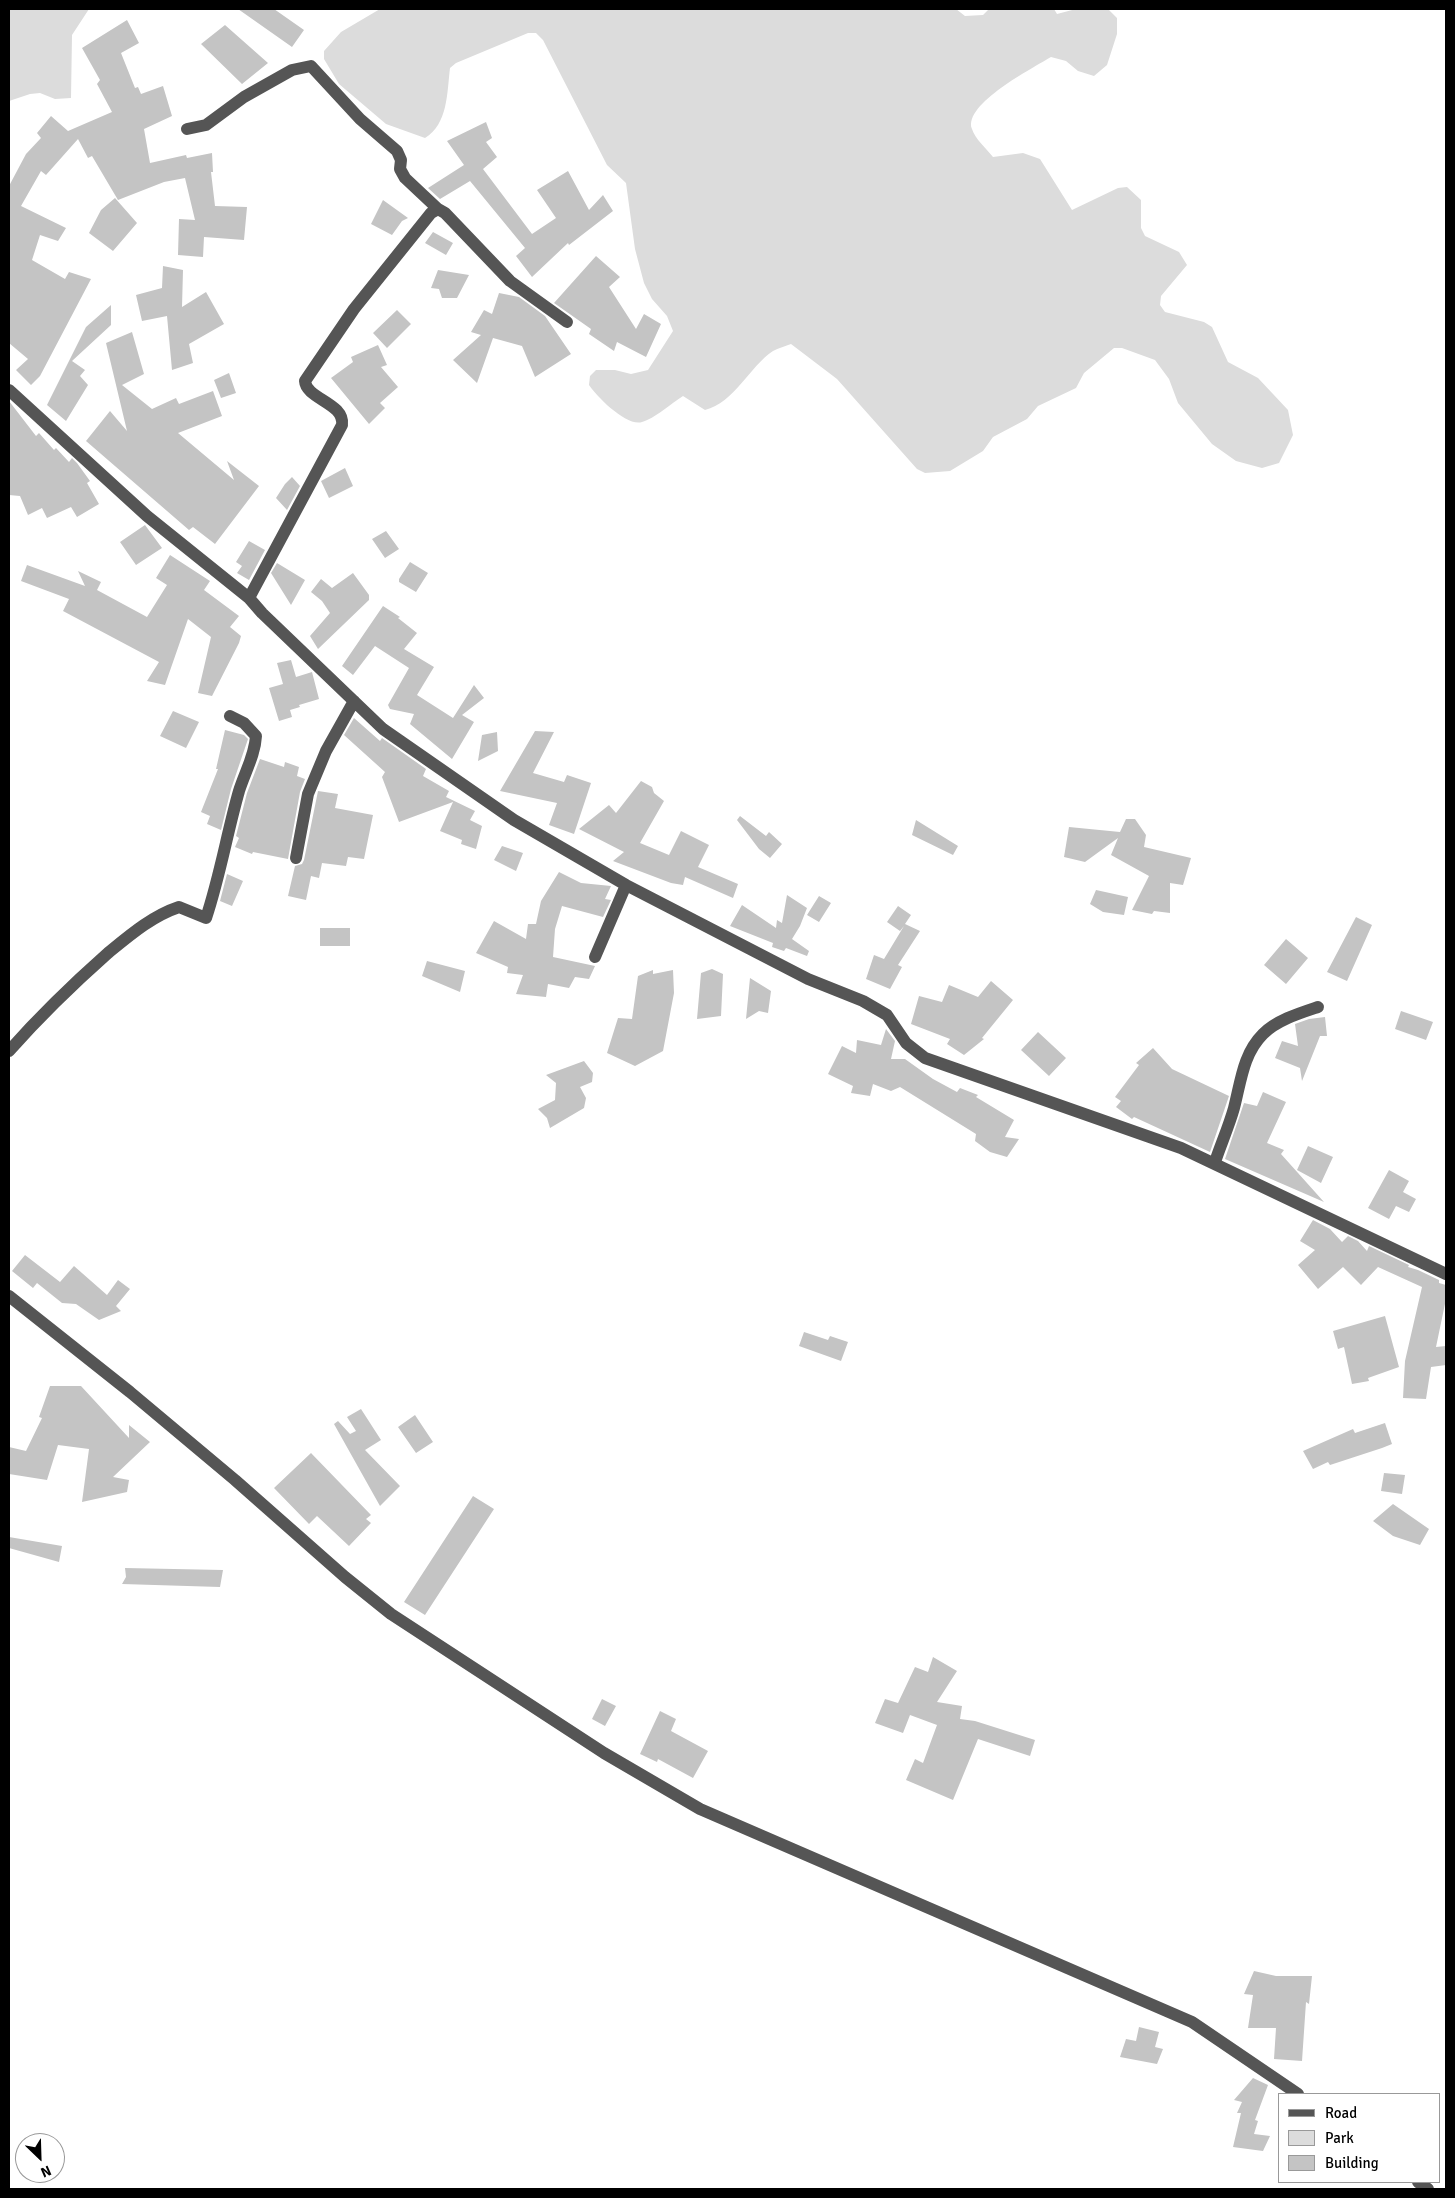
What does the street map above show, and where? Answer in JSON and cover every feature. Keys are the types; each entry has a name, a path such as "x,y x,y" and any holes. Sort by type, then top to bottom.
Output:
{"street":[{"path":"187,129 206,125 244,97 292,70 311,66 360,119 397,151 401,160 400,169 405,178 438,209 445,213 510,281 567,322"},
{"path":"249,598 342,425 339,412 307,388 305,381 354,310 432,213 438,209"},
{"path":"11,396 147,516 249,598 262,613 383,729 514,820 626,885 808,978 863,1001 887,1015 906,1043 925,1058 1181,1148 1215,1162 1446,1274"},
{"path":"296,858 308,794 326,751 354,701"},
{"path":"9,1051 79,979 130,935 162,912 179,906 206,918 217,884 239,790 256,749 256,736 244,723 230,716"},
{"path":"595,957 626,885"},
{"path":"1215,1162 1234,1108 1243,1068 1250,1050 1264,1032 1289,1017 1318,1006"},
{"path":"9,1296 130,1392 235,1480 344,1577 391,1614 604,1753 700,1808 1192,2022 1297,2093"}],"green space":[{"path":"9,9 89,9 72,35 71,98 55,99 40,93 30,94 9,101"},
{"path":"380,9 956,9 965,16 983,15 989,9 1054,9 1057,14 1076,9 1108,9 1117,18 1117,34 1107,65 1094,76 1078,71 1066,61 1051,57 988,98 972,119 972,129 978,140 993,157 1023,153 1040,159 1072,210 1118,188 1127,187 1141,200 1141,228 1145,236 1179,252 1187,265 1161,296 1160,305 1165,312 1204,322 1212,327 1228,362 1258,378 1288,410 1293,435 1279,463 1262,468 1236,461 1212,444 1178,403 1169,379 1155,360 1122,348 1114,348 1084,373 1076,388 1038,406 1027,419 993,437 983,451 950,471 925,473 917,469 837,379 791,344 775,350 765,358 725,400 715,406 705,410 683,396 647,420 636,422 629,420 613,410 593,390 589,385 590,376 596,370 615,370 631,374 648,370 673,331 667,316 652,299 644,283 635,249 626,183 607,165 543,40 536,33 528,33 456,63 450,68 447,97 442,116 433,132 425,138 386,124 339,84 324,59 324,51 341,32"}],"building":[{"path":"238,9 274,9 304,30 292,47"},
{"path":"127,20 139,43 121,53 135,88 138,87 141,94 163,86 172,116 144,129 150,163 186,155 187,158 212,153 213,172 211,172 215,206 247,207 244,240 204,237 203,257 178,255 179,219 195,220 185,178 164,182 118,200 92,156 88,158 78,139 46,175 41,171 21,206 66,228 58,241 40,235 32,260 65,279 69,272 91,279 40,376 31,385 16,370 28,359 9,343 9,186 26,154 41,138 37,133 51,116 68,131 112,112 97,84 100,80 82,48"},
{"path":"225,25 268,63 242,84 201,44"},
{"path":"486,122 492,138 486,142 497,157 483,169 532,234 556,218 537,190 568,171 589,210 603,195 613,211 569,245 568,243 532,277 516,256 525,248 470,181 440,199 428,188 464,165 447,141"},
{"path":"115,198 137,223 113,251 89,233 101,210"},
{"path":"383,200 408,218 402,221 392,235 371,224"},
{"path":"433,232 453,243 446,255 425,243"},
{"path":"596,256 620,277 609,287 636,329 644,314 661,324 646,357 617,342 614,351 589,334 591,329 554,303"},
{"path":"163,266 183,270 182,307 206,292 224,324 189,344 193,363 172,370 167,316 142,321 136,295 162,288"},
{"path":"438,270 469,275 457,298 442,298 439,289 431,288"},
{"path":"499,293 519,297 545,316 571,354 535,377 522,346 493,338 477,383 453,360 481,335 471,332 484,310 492,314"},
{"path":"111,305 111,325 72,361 85,370 80,376 88,385 66,421 47,405 86,327"},
{"path":"397,310 411,324 387,348 373,333"},
{"path":"132,332 144,374 122,385 152,409 176,398 179,404 213,391 222,416 178,433 234,480 227,461 259,486 215,544 193,527 189,530 86,441 110,411 127,431 106,343"},
{"path":"378,345 387,365 381,367 398,387 380,403 385,408 369,424 331,378 353,362 351,357"},
{"path":"229,373 236,393 221,398 214,380"},
{"path":"9,401 36,436 39,433 54,450 56,448 69,462 72,458 77,463 90,481 87,483 99,504 77,517 71,507 47,518 42,508 28,515 20,496 9,495"},
{"path":"345,468 353,486 329,498 321,481"},
{"path":"292,477 300,486 287,510 276,498"},
{"path":"145,525 162,548 136,565 120,542"},
{"path":"386,531 399,549 385,558 372,539"},
{"path":"249,541 265,550 249,580 237,573 242,566 236,562"},
{"path":"170,555 210,581 204,590 239,616 230,627 241,636 239,643 212,696 198,693 211,637 188,619 165,685 147,681 159,662 63,611 69,599 21,581 27,565 85,586 78,571 101,582 97,590 147,617 167,585 156,578"},
{"path":"410,562 428,573 416,592 399,582"},
{"path":"277,563 305,580 291,605 271,573"},
{"path":"353,573 369,595 369,600 318,649 310,636 330,613 322,601 311,592 321,579 332,588"},
{"path":"383,606 400,617 398,618 417,633 404,649 434,667 417,695 453,718 474,685 484,698 462,715 474,722 452,759 410,724 414,714 390,709 388,705 409,668 375,646 353,675 342,666"},
{"path":"291,660 296,677 312,672 319,699 299,705 300,707 290,710 292,717 279,721 269,688 283,684 277,663"},
{"path":"173,711 199,722 186,748 160,736"},
{"path":"354,718 380,741 382,738 426,769 423,776 449,791 446,797 475,811 470,820 482,826 476,849 461,844 462,840 440,831 453,802 399,822 382,777 385,772 344,735"},
{"path":"225,730 244,735 248,739 231,789 221,830 207,824 210,816 201,812 218,769 216,769"},
{"path":"535,731 554,732 533,773 564,782 567,775 591,783 574,834 549,825 557,803 500,791"},
{"path":"497,732 498,751 478,761 482,735"},
{"path":"260,759 284,767 285,762 299,767 297,776 305,779 300,792 288,859 253,852 252,854 235,847 239,838 236,836 247,793"},
{"path":"641,781 652,787 654,793 664,801 640,843 669,855 681,831 709,845 698,867 738,884 733,898 685,877 683,885 671,883 613,861 624,852 579,829 609,805 616,813"},
{"path":"318,791 338,794 335,808 373,815 364,859 348,857 346,866 322,863 319,878 311,876 306,900 288,896 295,866 302,864 304,860"},
{"path":"740,816 766,836 769,832 782,844 770,858 759,849 737,820"},
{"path":"1126,819 1135,819 1146,835 1144,847 1191,858 1183,885 1170,883 1170,913 1154,911 1152,914 1132,910 1149,876 1111,855 1118,838 1085,862 1064,857 1069,827 1120,832"},
{"path":"916,820 958,846 953,855 912,835"},
{"path":"502,846 523,853 516,871 494,860"},
{"path":"559,872 581,883 611,886 605,899 611,900 603,917 562,906 555,929 553,957 595,966 589,979 575,977 569,988 548,984 546,997 516,994 523,975 507,973 508,967 476,953 494,921 526,939 528,924 536,924 541,901"},
{"path":"227,874 243,881 232,906 220,901"},
{"path":"1096,890 1128,897 1124,915 1103,912 1090,904"},
{"path":"787,895 807,908 800,926 792,939 809,951 807,956 786,948 784,951 772,947 773,943 730,926 742,905 776,928 777,920 782,923"},
{"path":"819,896 831,903 819,922 807,915"},
{"path":"898,906 911,915 905,924 920,931 898,965 902,967 890,989 866,979 874,955 884,959 904,926 900,931 887,922"},
{"path":"1356,917 1372,925 1347,981 1327,972"},
{"path":"320,928 350,928 350,946 320,946"},
{"path":"1286,939 1308,958 1286,984 1264,965"},
{"path":"427,961 465,971 460,992 422,976"},
{"path":"712,969 723,974 721,1016 697,1019 701,973"},
{"path":"653,970 653,974 673,970 674,993 663,1051 635,1066 607,1053 618,1018 632,1019 638,976"},
{"path":"750,978 771,991 768,1013 759,1011 746,1019"},
{"path":"991,981 1013,1000 982,1038 984,1039 964,1055 947,1044 950,1039 911,1024 919,996 942,1002 949,985 978,997"},
{"path":"1401,1011 1433,1022 1426,1040 1395,1029"},
{"path":"1325,1017 1327,1036 1320,1036 1302,1081 1300,1068 1275,1058 1282,1041 1298,1046 1295,1024 1309,1019"},
{"path":"886,1029 895,1041 891,1059 905,1059 933,1079 957,1092 960,1088 978,1095 976,1097 1014,1120 1005,1137 1019,1139 1007,1157 990,1152 975,1141 976,1134 900,1087 891,1091 873,1084 870,1096 851,1093 853,1086 828,1074 842,1046 856,1053 857,1040 881,1045"},
{"path":"1038,1032 1066,1058 1049,1076 1021,1050"},
{"path":"1153,1048 1172,1069 1229,1096 1210,1152 1134,1117 1132,1119 1116,1107 1121,1101 1115,1097 1139,1065 1136,1063"},
{"path":"584,1061 593,1073 592,1082 580,1087 586,1098 584,1108 550,1128 547,1118 538,1109 555,1100 556,1083 546,1075"},
{"path":"1263,1092 1286,1102 1267,1143 1284,1150 1281,1154 1324,1202 1225,1159 1244,1103 1257,1106"},
{"path":"1308,1146 1333,1157 1321,1183 1297,1170"},
{"path":"1389,1170 1409,1181 1403,1192 1416,1199 1409,1212 1396,1206 1389,1219 1368,1208"},
{"path":"1313,1220 1330,1229 1342,1242 1348,1236 1358,1241 1367,1251 1369,1246 1446,1285 1446,1299 1436,1347 1446,1346 1446,1365 1431,1367 1426,1399 1403,1398 1405,1361 1422,1287 1378,1267 1361,1285 1343,1267 1318,1289 1298,1265 1315,1250 1300,1241"},
{"path":"25,1255 60,1282 74,1266 107,1295 118,1280 130,1289 116,1306 121,1311 99,1320 76,1304 62,1303 37,1283 33,1288 12,1271"},
{"path":"1385,1316 1399,1367 1368,1378 1369,1381 1352,1384 1344,1347 1338,1349 1333,1331"},
{"path":"804,1332 828,1340 830,1336 848,1342 841,1361 799,1346"},
{"path":"50,1386 81,1386 129,1438 129,1425 150,1442 113,1477 129,1480 127,1492 82,1502 89,1449 58,1445 47,1480 9,1474 9,1447 26,1451 42,1418 39,1417"},
{"path":"361,1409 381,1440 365,1450 400,1486 380,1506 334,1424 338,1421 350,1434 356,1431 347,1417"},
{"path":"415,1415 433,1442 416,1453 398,1427"},
{"path":"1385,1423 1392,1444 1382,1448 1330,1465 1328,1462 1313,1469 1303,1451 1353,1429 1355,1433"},
{"path":"311,1453 371,1515 366,1519 371,1523 349,1546 317,1516 309,1524 274,1488"},
{"path":"1384,1473 1405,1475 1402,1494 1381,1491"},
{"path":"473,1496 494,1509 425,1615 404,1602"},
{"path":"1393,1504 1429,1529 1420,1545 1393,1536 1373,1521"},
{"path":"9,1537 62,1546 59,1562 9,1548"},
{"path":"125,1568 223,1570 220,1587 122,1584 126,1577"},
{"path":"933,1657 957,1671 937,1702 962,1706 960,1719 975,1721 1035,1740 1030,1756 978,1739 953,1800 906,1780 915,1759 923,1763 937,1725 910,1715 903,1733 875,1723 885,1699 898,1703 915,1667 928,1672"},
{"path":"602,1699 616,1706 605,1726 592,1719"},
{"path":"660,1711 676,1719 671,1731 708,1751 693,1778 658,1759 657,1762 640,1754"},
{"path":"1254,1971 1276,1976 1312,1976 1309,2004 1306,2002 1302,2061 1274,2059 1276,2028 1248,2028 1253,1995 1244,1994"},
{"path":"1139,2027 1159,2032 1155,2047 1163,2049 1157,2064 1120,2057 1126,2039 1136,2041"},
{"path":"1253,2078 1268,2085 1255,2120 1258,2121 1254,2134 1270,2136 1263,2151 1233,2147 1241,2113 1237,2113 1242,2102 1234,2100"}]}
